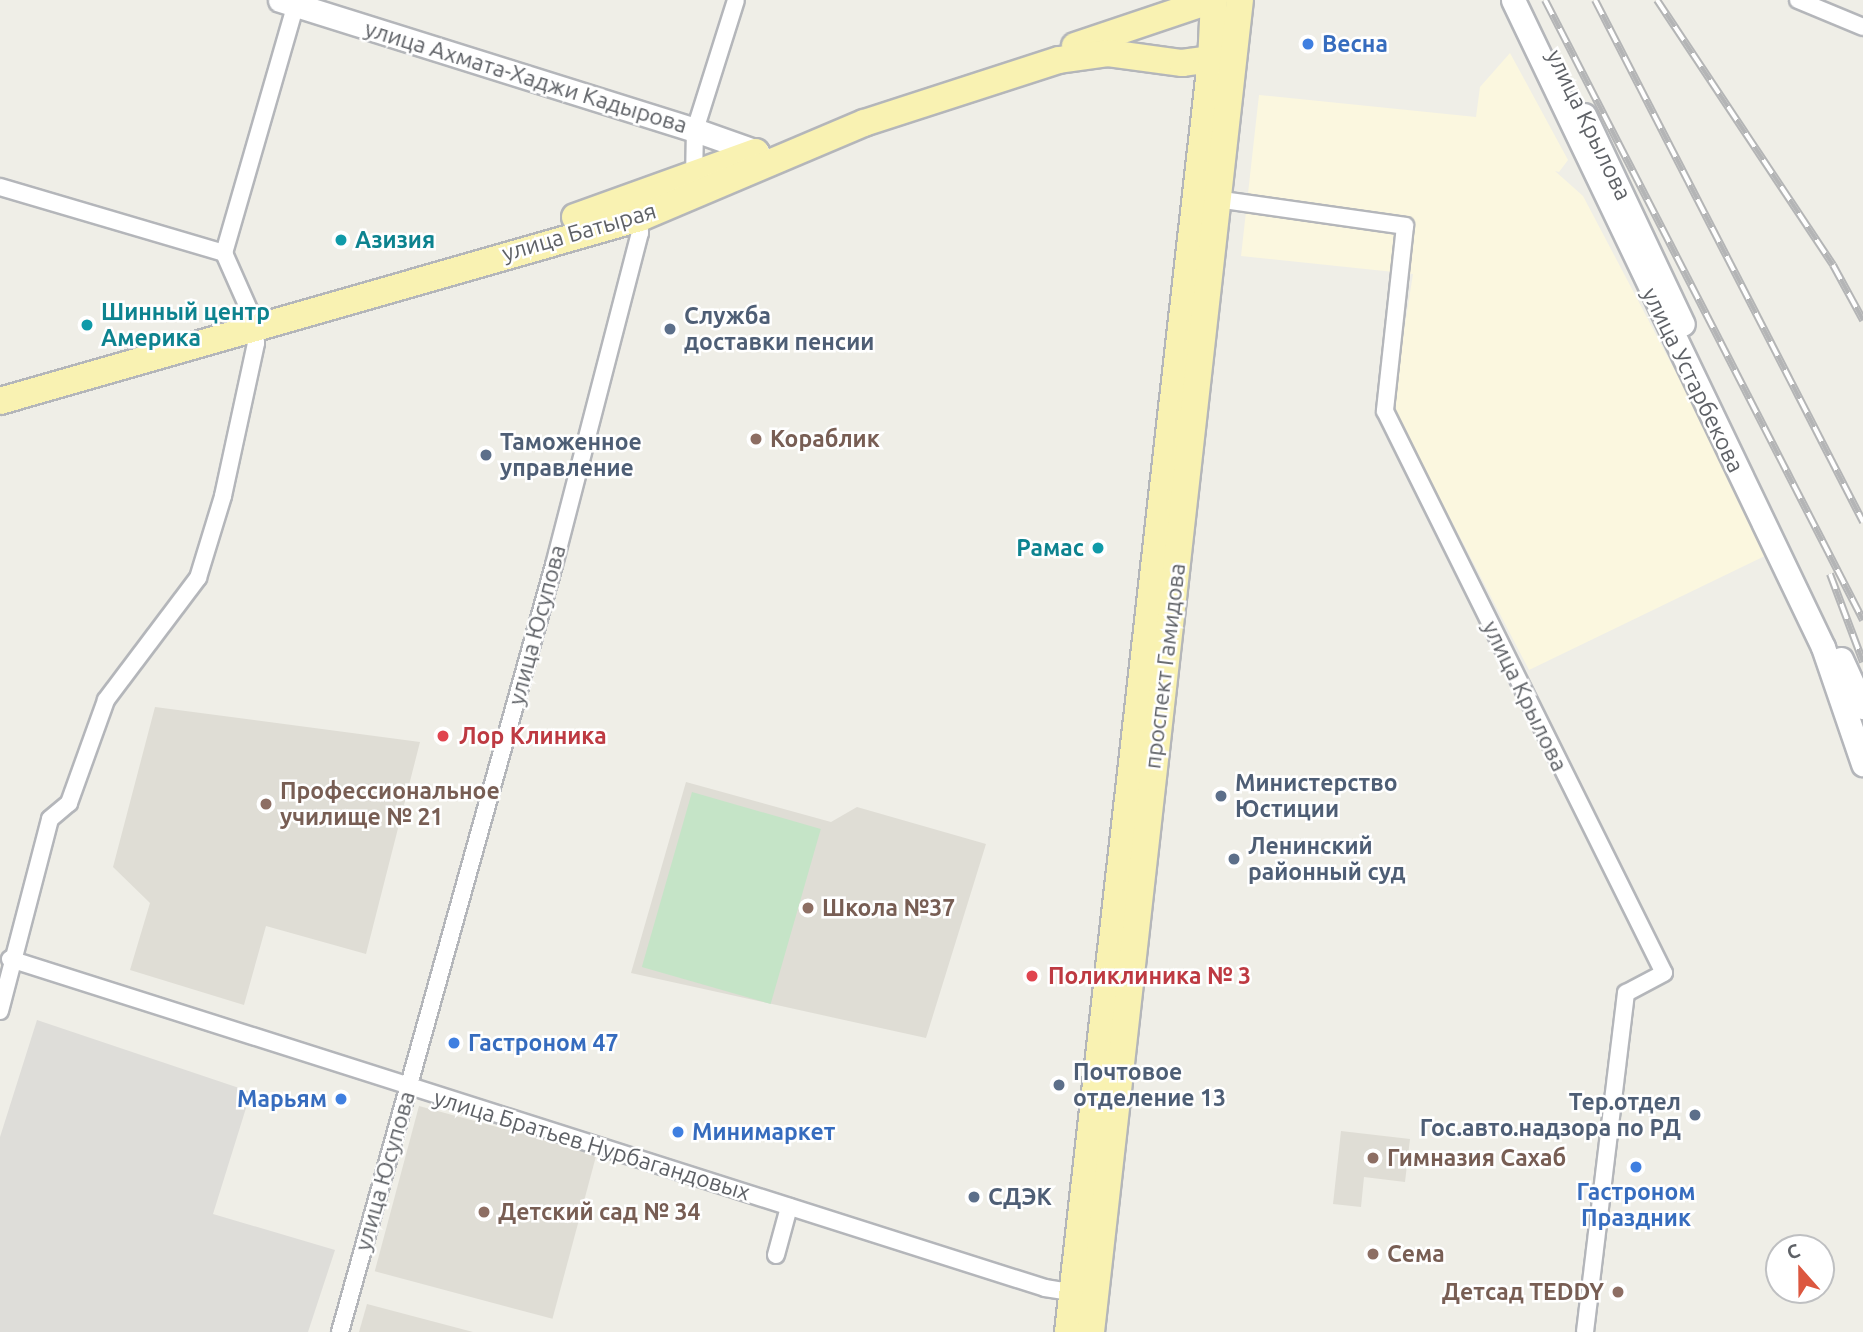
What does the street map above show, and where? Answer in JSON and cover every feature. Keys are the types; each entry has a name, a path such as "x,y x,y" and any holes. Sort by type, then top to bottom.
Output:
{"main road":[{"name":"улица Устарбекова","path":"1513,0 1823,647 1863,764"},
{"name":"улица Крылова","path":"1528,0 1863,707"},
{"name":"улица Батырая","path":"760,159 794,140 1102,36 1224,1"},
{"name":"проспект Гамидова","path":"1192,335 1216,200 1224,1"},
{"name":"улица Ахмата-Хаджи Кадырова","path":"291,2 695,130 760,159"},
{"name":"улица Батырая","path":"0,401 253,322 474,261 639,208 695,182 760,159 1059,60 1108,53 1150,56 1182,63 1222,58"},
{"name":"проспект Гамидова","path":"1068,1332 1083,1286 1222,58"},
{"name":"улица Батырая","path":"0,387 213,330 253,322"},
{"name":"проспект Гамидова","path":"1083,1286 1091,1332"}],"street":[{"path":"695,182 695,130 736,0"},
{"path":"1798,0 1863,27"},
{"path":"0,1011 10,959 50,819 69,803 106,699 198,578 223,496 257,343 253,322 224,253 291,2"},
{"path":"0,187 224,253"},
{"name":"улица Крылова","path":"1216,200 1405,226 1385,411 1664,973 1626,993 1585,1332"},
{"name":"улица Юсупова","path":"340,1332 554,565 640,233 639,208"},
{"name":"улица Братьев Нурбагандовых","path":"10,959 1045,1288 1083,1286"},
{"path":"776,1255 789,1207"}],"shaded area":[{"path":"1510,53 1568,160 1559,172 1555,171 1583,196 1771,553 1529,670 1392,406 1413,274 1241,256 1259,95 1476,117 1480,87"},
{"name":"Профессиональное училище № 21","path":"155,707 420,742 366,954 266,926 244,1005 130,970 150,903 113,867"},
{"name":"Школа №37","path":"686,782 831,822 857,807 986,844 926,1038 631,973"},
{"path":"37,1020 251,1092 213,1214 335,1250 308,1332 0,1332 0,1137"},
{"name":"Детский сад № 34","path":"419,1106 597,1154 552,1319 375,1271"},
{"name":"Гимназия Сахаб","path":"1341,1131 1410,1139 1405,1182 1364,1177 1361,1207 1333,1204"},
{"path":"367,1304 473,1332 359,1332"}],"green space":[{"path":"692,792 821,829 771,1004 642,967"}],"railway":[{"path":"1545,0 1863,620"},
{"path":"1595,0 1863,522"},
{"path":"1657,0 1833,265 1863,320"},
{"path":"1830,574 1863,662"}],"place":[{"name":"Весна","path":"1308,44"},
{"name":"Азизия","path":"341,240"},
{"name":"Шинный центр Америка","path":"87,325"},
{"name":"Служба доставки пенсии","path":"670,329"},
{"name":"Кораблик","path":"756,439"},
{"name":"Таможенное управление","path":"486,455"},
{"name":"Рамас","path":"1098,548"},
{"name":"Лор Клиника","path":"443,736"},
{"name":"Министерство Юстиции","path":"1221,796"},
{"name":"Профессиональное училище № 21","path":"266,804"},
{"name":"Ленинский районный суд","path":"1234,859"},
{"name":"Школа №37","path":"808,908"},
{"name":"Поликлиника № 3","path":"1032,976"},
{"name":"Гастроном 47","path":"454,1043"},
{"name":"Почтовое отделение 13","path":"1059,1085"},
{"name":"Марьям","path":"341,1099"},
{"name":"Тер.отдел Гос.авто.надзора по РД","path":"1695,1115"},
{"name":"Минимаркет","path":"678,1132"},
{"name":"Гимназия Сахаб","path":"1373,1158"},
{"name":"Гастроном Праздник","path":"1636,1167"},
{"name":"СДЭК","path":"974,1197"},
{"name":"Детский сад № 34","path":"484,1212"},
{"name":"Сема","path":"1373,1254"},
{"name":"Детсад TEDDY","path":"1618,1292"}]}
